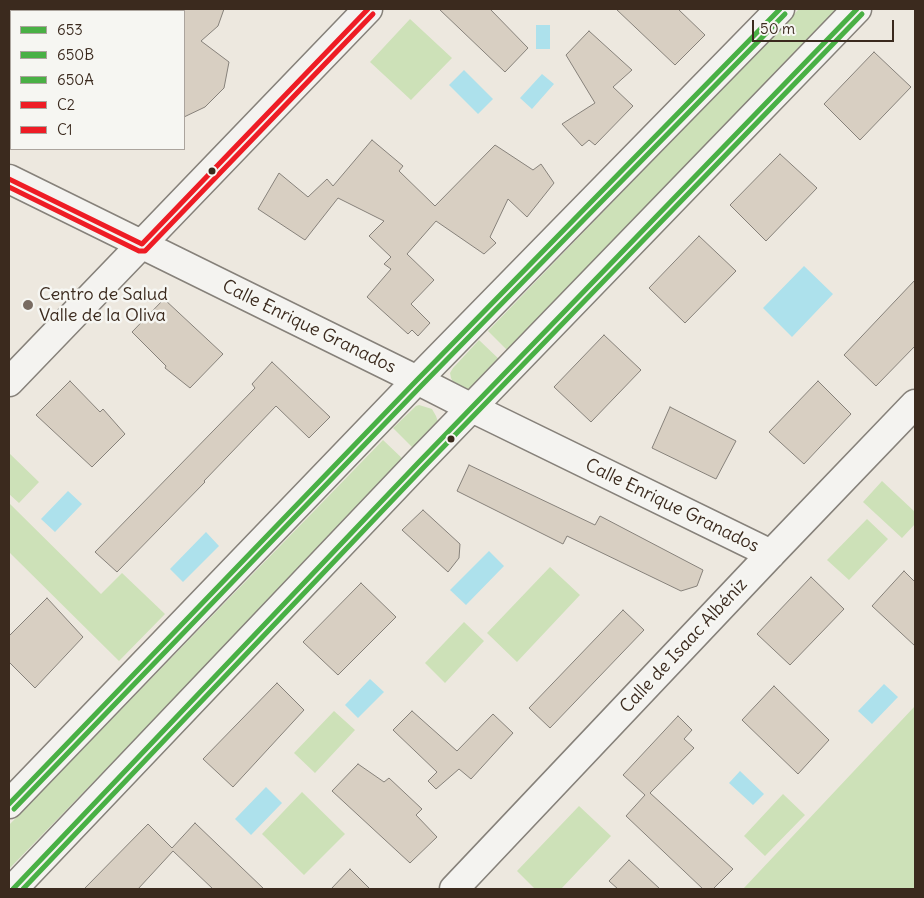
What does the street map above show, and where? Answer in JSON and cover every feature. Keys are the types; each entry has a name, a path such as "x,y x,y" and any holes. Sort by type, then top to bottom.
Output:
{"street":[{"path":"9,382 368,9"},
{"path":"9,804 417,380 780,9"},
{"path":"13,889 411,470 857,9"},
{"name":"Calle Enrique Granados","path":"9,178 771,554"},
{"name":"Calle de Isaac Albéniz","path":"454,889 915,404"}],"green space":[{"path":"799,9 843,9 510,353 488,331"},
{"path":"410,19 452,58 411,100 370,62"},
{"path":"479,340 502,362 473,392 464,391 453,382 450,373"},
{"path":"419,405 432,409 438,422 437,426 415,450 393,428"},
{"path":"383,440 405,461 9,869 9,825"},
{"path":"9,453 39,482 19,503 9,494"},
{"path":"882,481 915,512 915,524 902,538 863,502"},
{"path":"9,503 101,594 122,573 165,614 119,661 9,552"},
{"path":"867,519 888,539 849,580 827,560"},
{"path":"550,567 580,595 517,662 487,633"},
{"path":"464,622 484,641 445,683 425,663"},
{"path":"915,706 915,889 743,889"},
{"path":"334,711 355,730 315,773 294,753"},
{"path":"302,792 345,834 304,875 262,834"},
{"path":"783,794 805,815 765,856 744,836"},
{"path":"579,806 611,836 561,889 535,889 517,871"}],"water":[{"path":"536,25 550,25 550,49 536,49"},
{"path":"464,70 493,99 478,114 449,85"},
{"path":"542,74 554,84 532,109 520,98"},
{"path":"804,266 833,294 792,337 763,308"},
{"path":"68,491 82,504 55,532 41,519"},
{"path":"206,532 219,546 183,582 170,569"},
{"path":"489,551 504,566 466,605 450,590"},
{"path":"370,679 384,692 358,718 345,705"},
{"path":"884,684 898,697 872,724 858,711"},
{"path":"740,771 764,794 753,805 729,783"},
{"path":"266,787 282,803 251,835 235,819"}],"building":[{"path":"224,9 218,26 201,41 229,62 224,88 205,107 185,117 185,10"},
{"path":"439,9 490,9 528,48 505,72"},
{"path":"616,9 678,9 705,35 675,65"},
{"path":"589,31 632,70 613,87 633,106 595,145 589,140 582,146 562,124 595,103 566,55"},
{"path":"874,52 911,87 860,140 824,104"},
{"path":"372,140 403,166 399,171 435,206 495,145 533,170 541,164 554,183 527,217 508,199 490,237 496,243 484,254 436,221 407,254 434,280 411,304 430,323 418,336 412,330 408,334 367,297 391,269 384,264 391,257 369,236 384,221 338,198 305,240 258,209 279,173 308,197 327,179 333,186"},
{"path":"780,154 817,188 766,241 730,205"},
{"path":"699,236 736,271 685,323 649,288"},
{"path":"915,280 915,346 876,386 844,355"},
{"path":"164,299 223,354 190,388 165,368 166,366 132,332"},
{"path":"604,335 641,370 591,422 554,387"},
{"path":"272,362 330,417 309,438 276,406 117,572 95,552 255,388 252,384"},
{"path":"70,381 100,412 103,409 125,434 92,467 36,415"},
{"path":"818,381 851,414 804,464 769,432"},
{"path":"670,407 736,441 716,479 652,448"},
{"path":"469,465 595,525 600,516 703,570 697,586 681,591 567,536 563,544 457,491"},
{"path":"423,510 460,544 459,558 448,572 402,530"},
{"path":"904,571 915,582 915,646 872,606"},
{"path":"811,577 844,609 790,665 757,634"},
{"path":"361,583 396,617 338,675 303,642"},
{"path":"47,598 83,637 35,688 9,662 9,636"},
{"path":"623,610 644,630 550,728 529,708"},
{"path":"277,683 304,710 233,787 203,759"},
{"path":"774,686 829,740 798,774 742,720"},
{"path":"412,711 457,751 493,714 513,733 471,779 459,769 436,789 428,781 437,772 393,730"},
{"path":"678,716 692,730 684,739 694,748 650,793 733,869 713,889 703,889 626,816 645,795 623,775"},
{"path":"358,764 384,782 389,778 422,809 416,815 437,837 410,863 332,791"},
{"path":"195,823 264,889 213,889 173,851 138,889 84,889 148,824 172,848"},
{"path":"629,860 660,889 618,889 609,881"},
{"path":"350,869 370,889 331,889"}],"transit line":[{"name":"C2","path":"9,179 142,244 368,9"},
{"name":"653","path":"9,804 417,380 780,9"},
{"name":"653","path":"13,889 418,463 857,9"},
{"name":"C1","path":"9,187 139,251 145,251 373,14"},
{"name":"650A","path":"14,809 422,385 785,14"},
{"name":"650B","path":"23,889 423,468 862,14"}],"place":[{"name":"Centro de Salud Valle de la Oliva","path":"28,305"}]}
